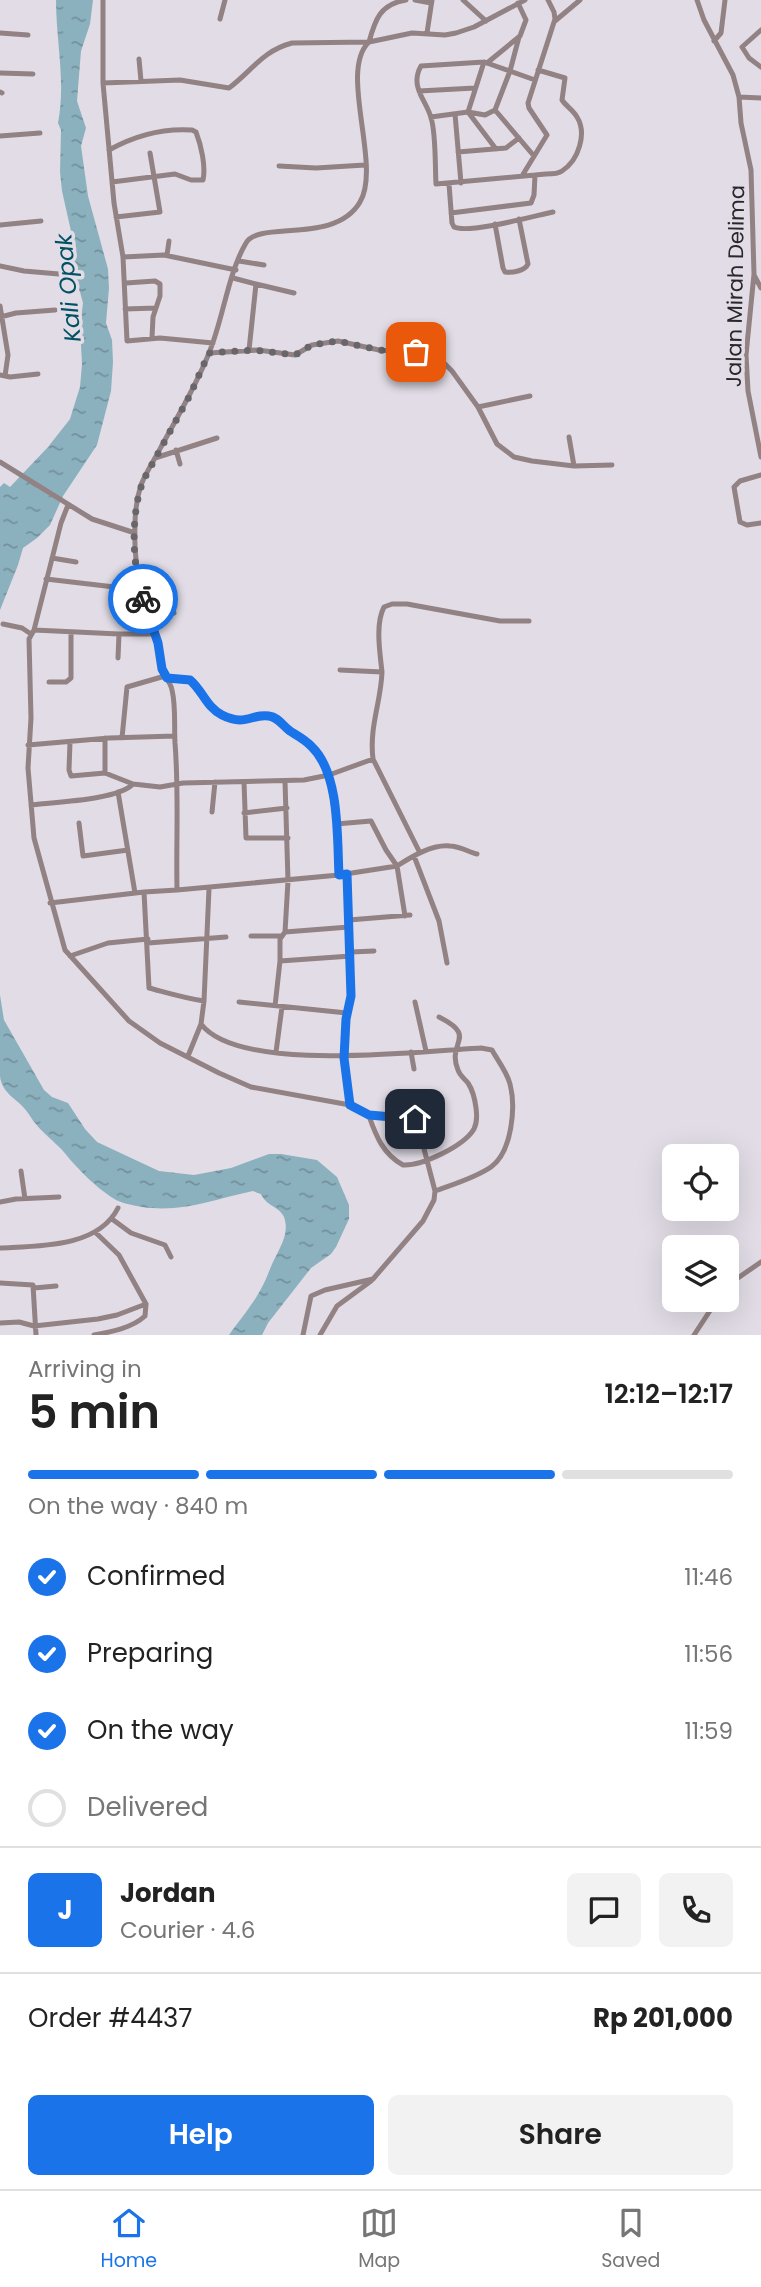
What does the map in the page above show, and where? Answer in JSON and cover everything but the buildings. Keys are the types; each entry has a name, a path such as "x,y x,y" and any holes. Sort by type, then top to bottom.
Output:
{"street":[{"path":"103,0 103,83 116,217 123,257 127,341 152,338 213,343"},
{"path":"220,19 225,0"},
{"path":"177,891 177,785 172,690 140,590 135,533 139,491 209,353 247,240 255,234 326,226 352,212 365,191 359,107 362,54 369,42 375,18 393,3 406,0"},
{"path":"415,0 432,1 427,33"},
{"path":"463,0 486,20"},
{"path":"103,83 180,80 229,88 261,57 283,45 369,42 412,33 456,33 525,0"},
{"path":"522,176 547,135 528,105 555,21 548,0"},
{"path":"555,21 580,0"},
{"name":"Jalan Mirah Delima","path":"697,0 714,41 733,75 752,177 754,274 746,355 751,409 761,457"},
{"path":"714,41 721,33 725,0"},
{"path":"431,117 468,112 485,115 495,110 526,20 518,3"},
{"path":"761,30 742,47 749,58 761,67"},
{"path":"0,33 28,35"},
{"path":"468,112 486,62 519,37"},
{"path":"139,59 141,81"},
{"path":"535,80 486,62 421,66 417,76 423,103 431,117 436,184 557,173 566,167 577,152 583,134 577,117 562,100 565,78 538,70"},
{"path":"0,73 33,74"},
{"path":"419,91 475,88"},
{"path":"739,97 761,98"},
{"path":"495,110 534,156"},
{"path":"468,112 496,149"},
{"path":"455,114 461,183"},
{"path":"109,150 149,134 185,130 196,132 205,173 203,180 191,180 175,174 112,182"},
{"path":"0,136 40,133"},
{"path":"458,152 506,148 519,138"},
{"path":"116,217 160,212 150,153"},
{"path":"279,166 316,168 365,165"},
{"path":"452,213 530,203 534,195 535,175"},
{"path":"449,184 453,225 459,229 553,212"},
{"path":"495,224 504,271 524,269 528,264 519,219"},
{"path":"0,225 41,221"},
{"path":"167,255 169,241"},
{"path":"123,257 167,255 236,270"},
{"path":"239,261 264,265"},
{"path":"0,266 59,274"},
{"path":"754,274 761,288"},
{"path":"233,278 294,293"},
{"path":"125,283 158,282 162,288 156,307 152,338"},
{"path":"249,350 256,284"},
{"path":"0,306 8,355 2,376 38,374"},
{"path":"125,309 156,307"},
{"path":"1,317 55,310"},
{"path":"209,353 249,350 295,355 312,345 338,341 379,350 424,354 448,366 478,407 497,444 514,457 574,466 612,465"},
{"path":"478,407 530,396"},
{"path":"751,409 761,411"},
{"path":"569,437 574,466"},
{"path":"155,458 217,438"},
{"path":"176,450 180,464"},
{"path":"0,462 98,522 135,533"},
{"path":"761,475 740,481 734,486 734,492 740,522 747,525 761,523"},
{"path":"68,504 32,632 29,658 31,718 27,768 34,838 62,945 129,1021 160,1043 219,1073 251,1087 350,1105 369,1115 415,1119"},
{"path":"52,558 76,562"},
{"path":"137,568 149,574 166,576"},
{"path":"46,579 140,590"},
{"path":"447,963 439,920 417,855 373,759 371,747 374,715 382,682 381,611 384,607 407,604 500,621 529,621"},
{"path":"150,619 174,613"},
{"path":"4,624 32,632 155,634"},
{"path":"49,682 66,682 71,678 71,632"},
{"path":"118,658 119,634"},
{"path":"340,670 382,672"},
{"path":"122,738 126,688 166,677 190,680 201,691 209,707 223,716 237,720 268,716 276,719 314,748 329,775 337,824 339,875"},
{"path":"28,745 105,738 175,736"},
{"path":"105,738 105,773"},
{"path":"70,742 71,776 105,773 133,784 160,787 215,782 304,780 329,775 373,759"},
{"path":"276,1052 280,961 288,881 285,781"},
{"path":"212,812 215,782"},
{"path":"244,782 247,839 288,838"},
{"path":"32,805 100,796 124,791 133,784"},
{"path":"118,792 135,892"},
{"path":"244,813 286,808"},
{"path":"337,824 371,821 397,866 408,916 349,920"},
{"path":"79,823 83,856 128,850"},
{"path":"50,903 135,892 209,889 347,874 397,866 417,855 451,846 477,854"},
{"path":"347,874 351,996 344,1057 350,1105"},
{"path":"188,1056 201,1024 204,1001 209,889"},
{"path":"145,892 149,988 204,1001"},
{"path":"251,936 349,927"},
{"path":"70,956 108,943 178,942 226,937"},
{"path":"280,961 374,951"},
{"path":"239,1002 347,1013"},
{"path":"415,1002 425,1051"},
{"path":"369,1115 381,1145 397,1162 408,1165 426,1161 467,1138 475,1127 476,1108 471,1088 456,1067 459,1031 439,1017"},
{"path":"201,1024 209,1034 226,1042 276,1052 344,1057 456,1049 492,1050 511,1086 511,1130 503,1153 492,1166 461,1182 435,1191"},
{"path":"411,1052 414,1069"},
{"path":"320,1335 337,1306 373,1279 429,1213 435,1191 415,1119 414,1100"},
{"path":"21,1171 25,1199"},
{"path":"0,1202 59,1197"},
{"path":"0,1248 47,1245 95,1232 112,1219 118,1208"},
{"path":"112,1219 131,1233 165,1245 171,1257"},
{"path":"94,1335 138,1322 145,1316 146,1304 119,1255 95,1232"},
{"path":"739,1277 761,1262"},
{"path":"303,1335 311,1296 373,1279"},
{"path":"0,1283 31,1284 34,1287 56,1286"},
{"path":"34,1287 36,1335"},
{"path":"0,1323 19,1322 34,1326 106,1318 146,1304"},
{"path":"694,1335 709,1312"}],"water":[{"path":"56,0 93,0 90,24 81,51 77,101 86,128 81,146 88,196 108,269 106,323 112,340 111,391 97,445 63,496 50,525 23,548 0,610 0,487 4,483 10,487 48,447 70,419 80,387 80,327 83,303 69,272 75,249 60,172 61,130 58,123 61,77"},
{"path":"0,995 4,1020 44,1090 52,1097 68,1103 97,1142 159,1171 194,1175 231,1168 269,1154 281,1154 317,1160 337,1177 349,1205 349,1219 336,1247 331,1254 311,1268 268,1323 262,1335 229,1335 257,1296 282,1244 286,1224 282,1213 266,1202 261,1194 253,1191 171,1208 142,1207 116,1200 105,1193 4,1088 0,1076"}],"way so far":[{"path":"143,599 138,578 135,533 139,491 209,353 262,350 295,355 312,345 338,341 379,350 416,352"}],"route":[{"path":"143,599 158,643 162,669 167,678 190,680 201,691 209,707 223,716 237,720 250,720 260,716 276,719 314,748 329,775 337,824 339,875 347,874 351,996 346,1019 344,1058 350,1105 369,1115 415,1119"}],"water label":[{"name":"Kali Opak","path":"68,288"}]}
